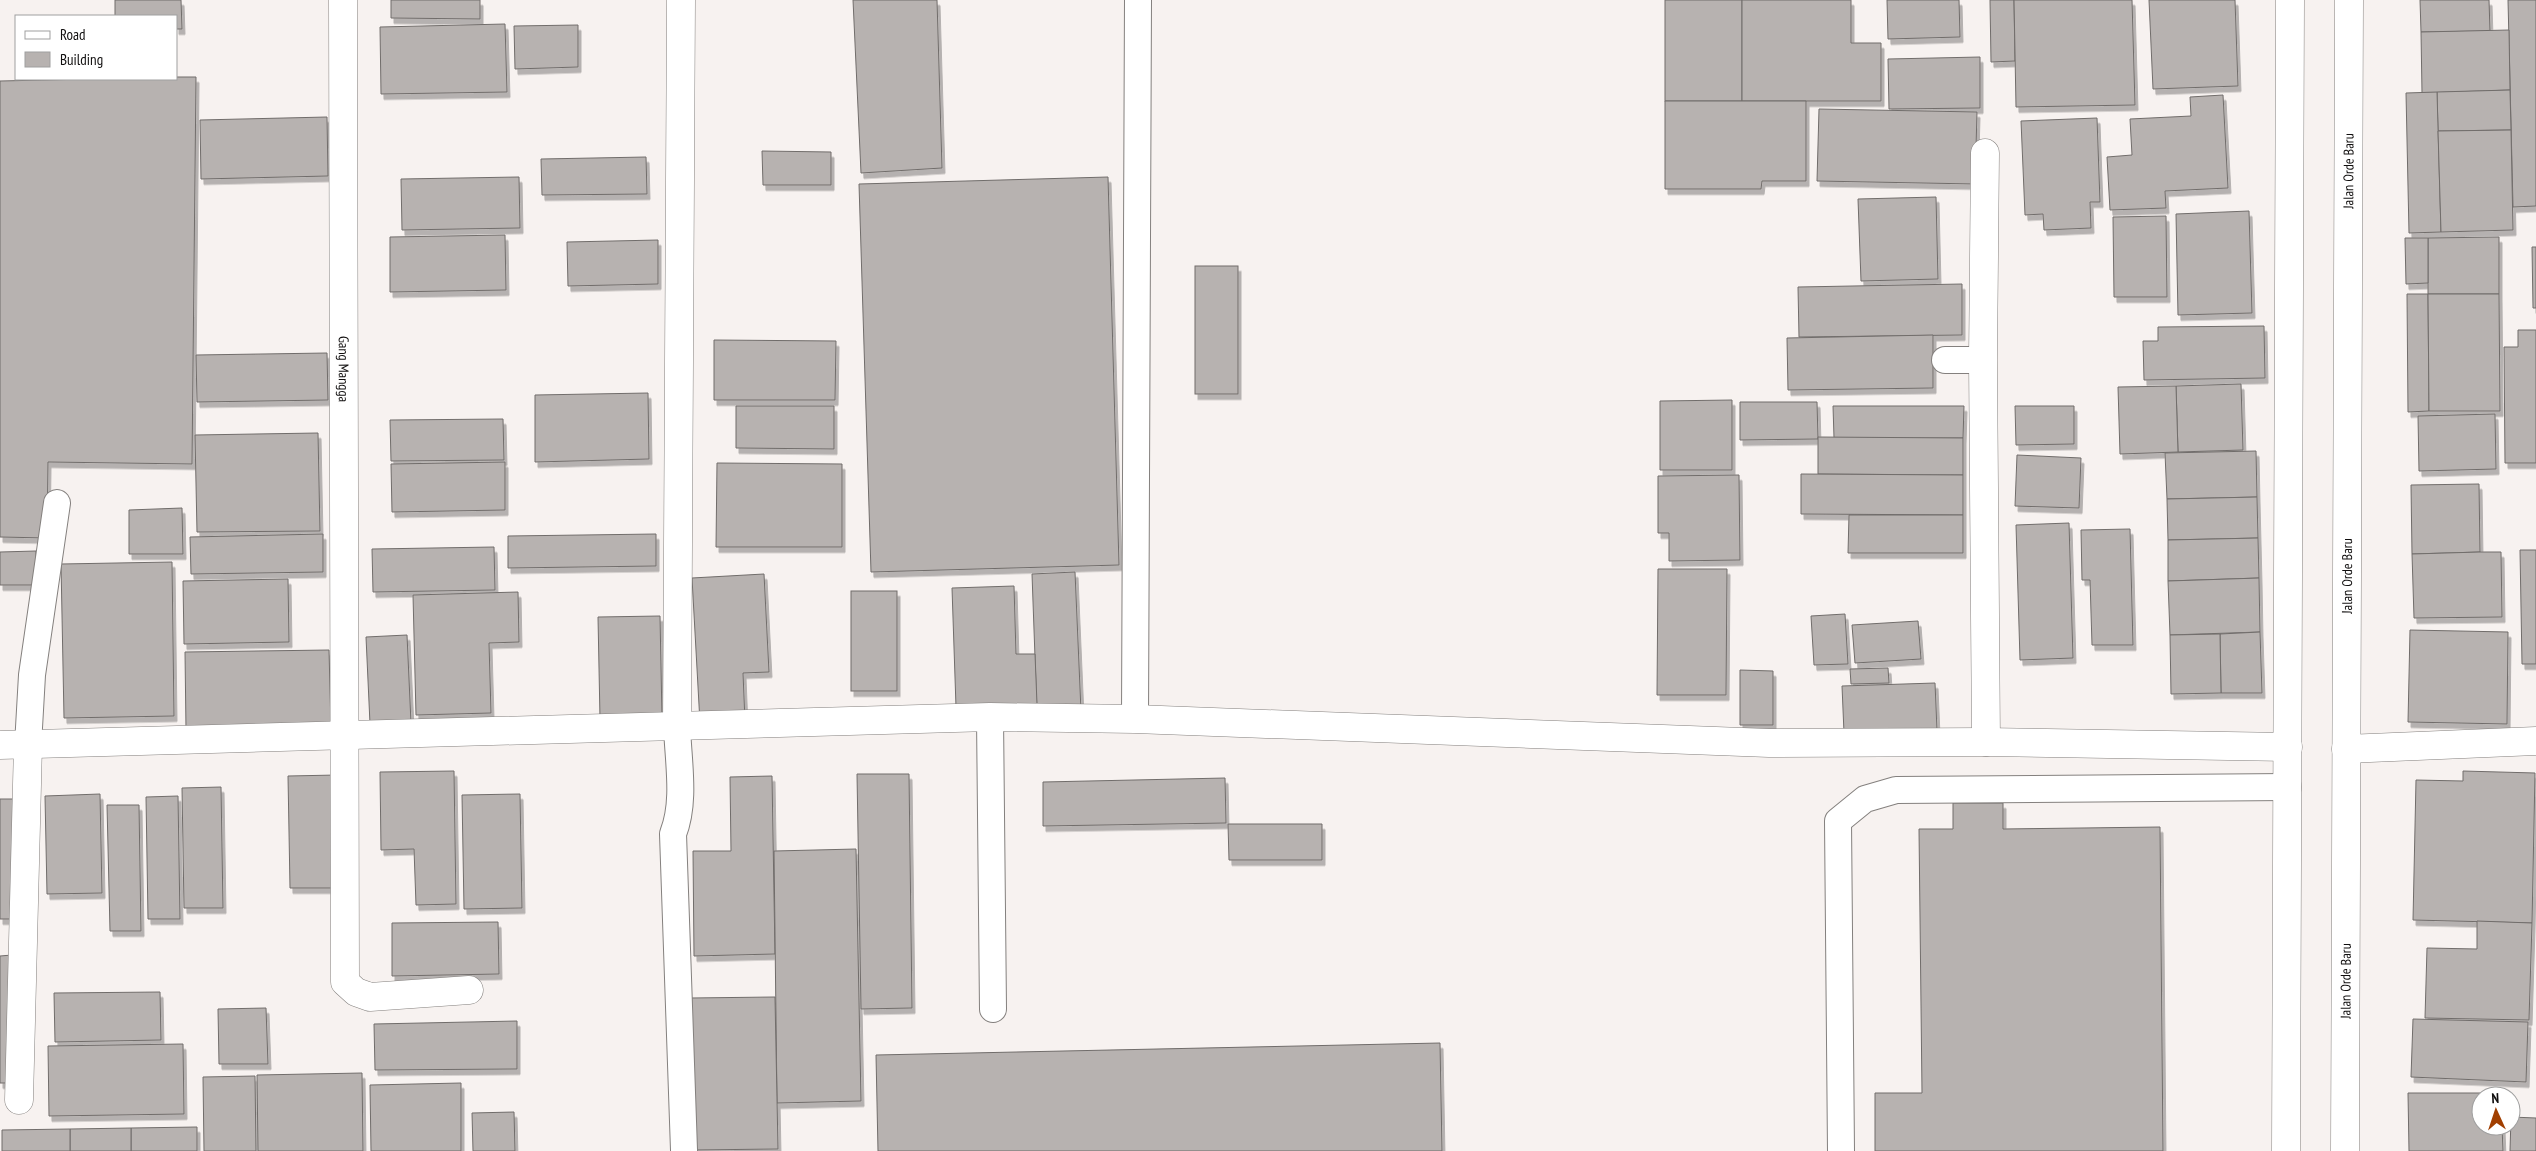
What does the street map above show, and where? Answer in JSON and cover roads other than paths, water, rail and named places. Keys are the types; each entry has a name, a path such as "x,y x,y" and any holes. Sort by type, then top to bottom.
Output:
{"street":[{"name":"Gang Mangga","path":"343,0 345,982 356,992 370,997 469,990"},
{"path":"677,726 680,0"},
{"path":"2286,1151 2290,0"},
{"name":"Jalan Orde Baru","path":"2344,1151 2348,0"},
{"path":"1984,153 1983,360 1986,742"},
{"path":"0,745 344,737 990,717 1134,719 1769,743 1986,742 2288,747"},
{"path":"2346,749 2536,741"},
{"path":"19,1100 28,745"}],"lane":[{"path":"1134,719 1138,0"},
{"path":"1945,360 1983,360"},
{"path":"28,745 32,675 57,503"},
{"path":"990,717 993,1009"},
{"path":"677,726 680,810 673,834 684,1150"},
{"path":"1841,1151 1838,821 1865,799 1896,790 2288,787"}]}
